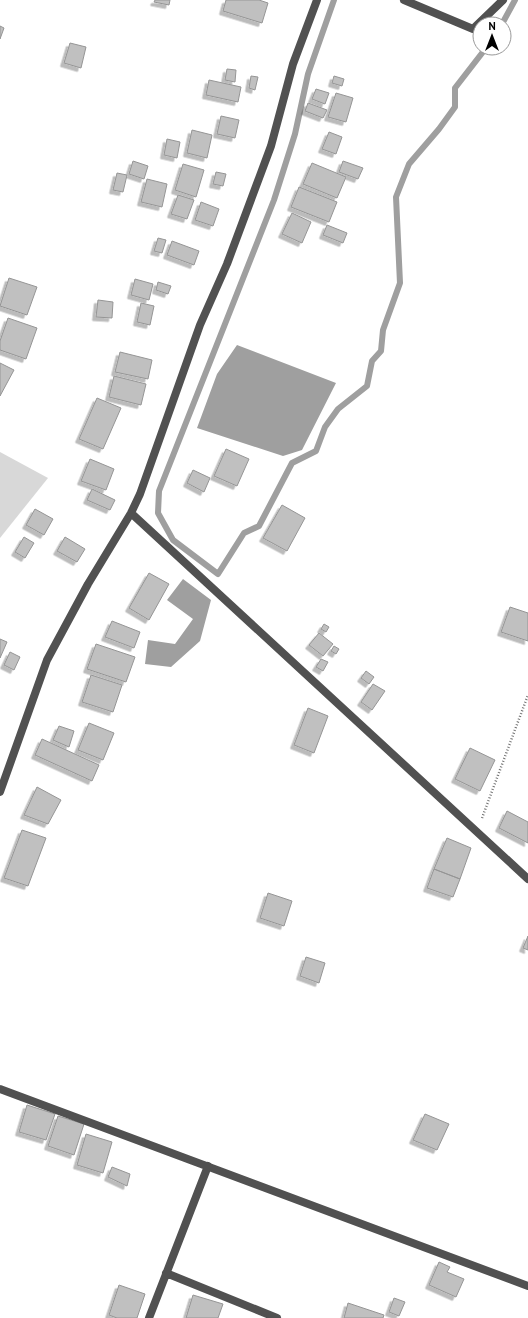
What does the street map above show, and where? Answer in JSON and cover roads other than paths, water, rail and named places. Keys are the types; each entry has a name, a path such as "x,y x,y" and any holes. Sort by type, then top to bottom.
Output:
{"street":[{"path":"0,792 47,660 88,584 131,513 140,494 200,325 227,264 271,146 293,64 316,0"},
{"path":"404,0 474,29 503,0"},
{"path":"131,513 528,879"},
{"path":"0,1089 528,1286"},
{"path":"149,1318 208,1166"},
{"path":"166,1273 277,1318"}],"waterway":[{"path":"334,0 308,74 295,134 274,200 159,491 158,513 173,540 218,574 244,533 259,526 292,463 316,451 325,427 338,409 367,386 372,361 381,351 383,330 400,283 396,197 409,164 439,129 455,107 455,88 480,56"},
{"path":"506,16 515,0"}]}
